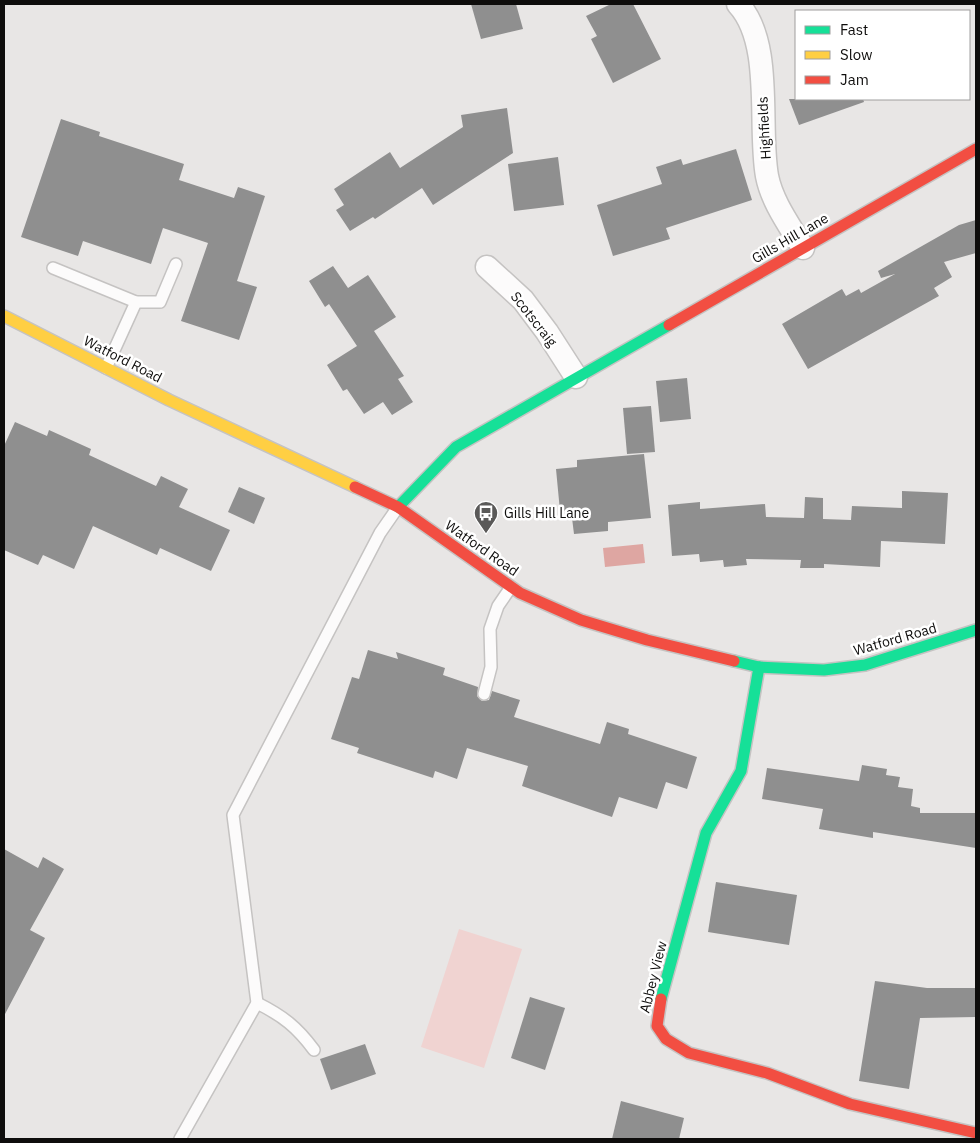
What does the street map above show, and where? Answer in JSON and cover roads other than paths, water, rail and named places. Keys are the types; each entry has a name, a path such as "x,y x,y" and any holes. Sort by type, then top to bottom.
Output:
{"street":[{"name":"Highfields","path":"738,4 744,10 756,42 761,70 767,177 780,209 803,248"},
{"name":"Gills Hill Lane","path":"398,507 456,447 976,149"},
{"name":"Scotscraig","path":"487,267 523,300 547,332 576,377"},
{"name":"Watford Road","path":"4,316 169,400 398,507 511,586 550,608 582,620 646,640 759,667 824,670 865,665 976,630"},
{"name":"Abbey View","path":"759,667 741,771 706,833 658,1012 657,1026 666,1039 689,1053 768,1073 850,1104 976,1133"}],"lane":[{"path":"53,268 136,302 160,302 176,264"},
{"path":"106,368 136,302"},
{"path":"180,1139 257,1003 232,815 380,533 398,507"},
{"path":"484,694 491,667 490,629 498,606 511,586"},
{"path":"257,1003 279,1014 300,1031 314,1050"}],"place":[{"name":"Gills Hill Lane","path":"486,534"}]}
